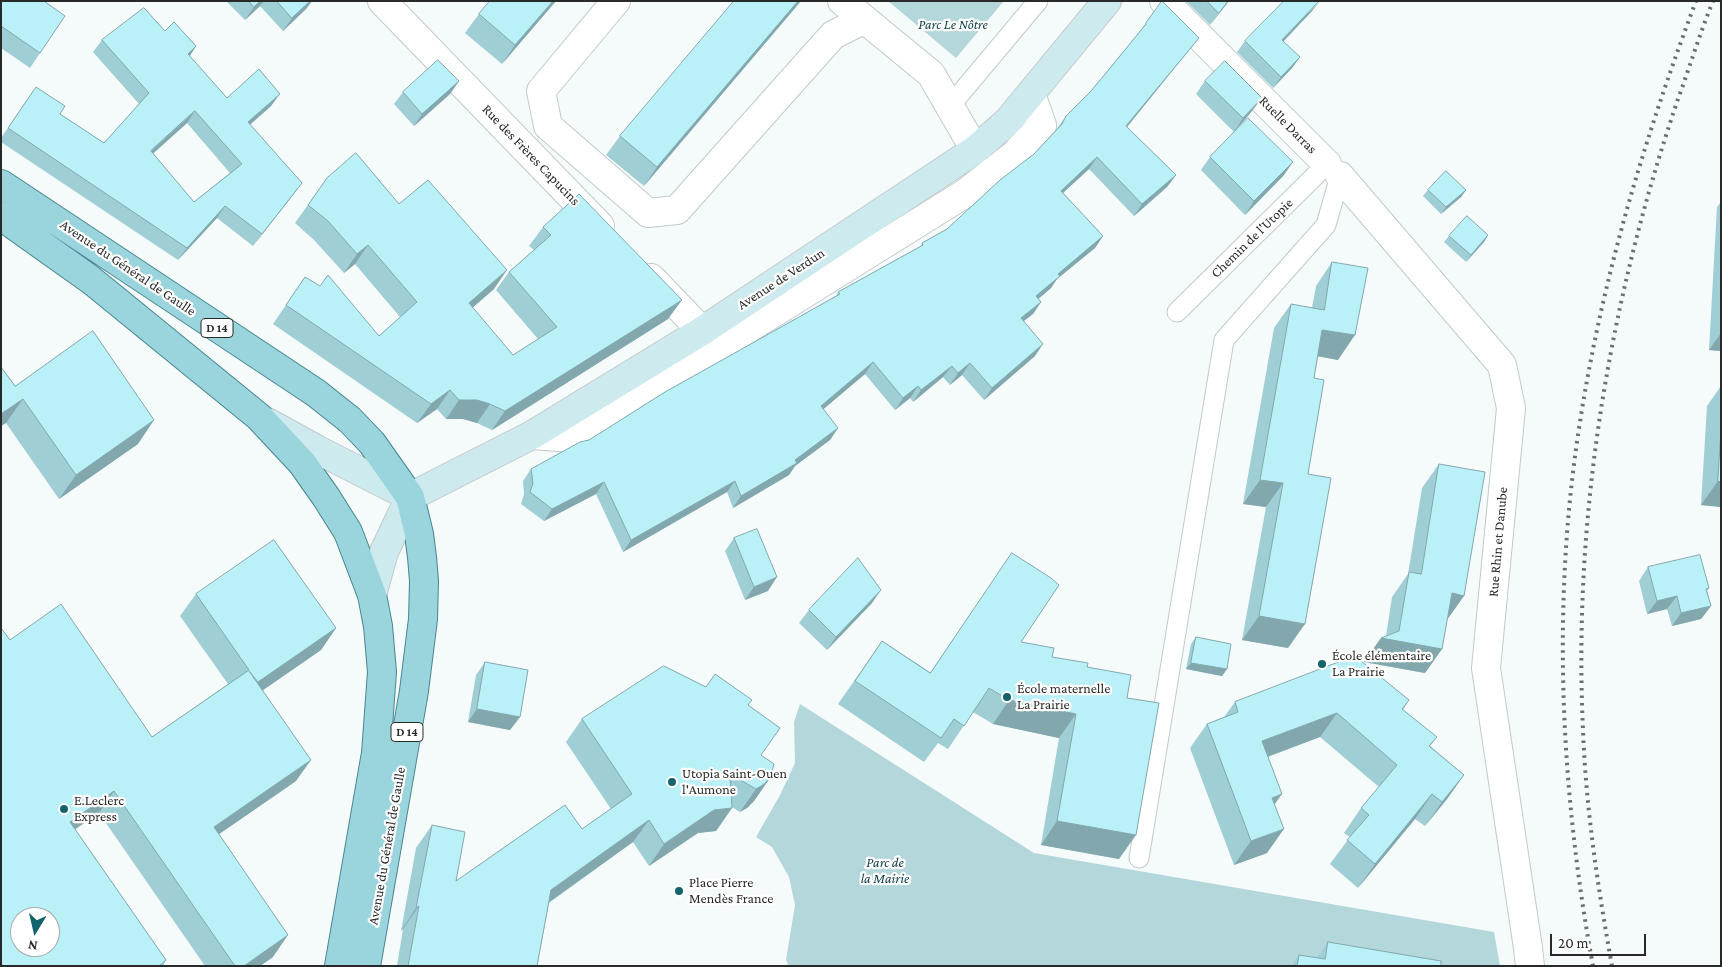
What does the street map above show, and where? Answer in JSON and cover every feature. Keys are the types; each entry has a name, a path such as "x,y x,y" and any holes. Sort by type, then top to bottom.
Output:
{"main road":[{"name":"Avenue de Verdun","path":"410,497 532,435 702,331 976,150 1008,121 1107,1"},
{"name":"Avenue du Général de Gaulle","path":"1,184 316,393 350,420 372,443 410,497 419,534 422,557 424,581 422,632 414,691 366,966"},
{"name":"Avenue du Général de Gaulle","path":"1,216 98,286 259,417 302,463 348,532 372,595 378,626 382,672 376,753 339,966"},
{"name":"D 14","path":"259,417 316,449 410,497"},
{"path":"372,595 384,552 410,497"}],"street":[{"name":"Rue des Frères Capucins","path":"382,1 702,331"},
{"path":"616,1 541,91 548,126 648,213 677,210 833,35 863,20"},
{"path":"842,1 931,74 976,150"},
{"name":"Ruelle Darras","path":"1164,1 1333,170"},
{"path":"532,435 573,438 964,194 1014,155 1042,125 1031,94"},
{"name":"Rue Rhin et Danube","path":"1333,170 1502,366 1511,408 1486,668 1530,966"}],"lane":[{"path":"950,106 1038,1"},
{"path":"1138,858 1224,340 1326,225 1333,170"},
{"name":"Chemin de l'Utopie","path":"1177,312 1333,170"}],"green space":[{"name":"Parc Le Nôtre","path":"888,1 1004,1 956,58"},
{"name":"Parc de la Mairie","path":"800,704 1034,853 1494,932 1500,966 789,966 786,960 795,905 789,877 772,847 756,837 780,795 795,763 794,722"}],"building":[{"path":"1,1 44,1 65,16 40,53 1,26"},
{"path":"249,1 260,1 254,7"},
{"path":"277,1 310,1 292,18"},
{"path":"490,1 553,1 515,45 479,14"},
{"path":"734,1 798,1 657,167 620,136"},
{"path":"1162,1 1199,38 1126,126 1176,175 1142,204 1097,157 1061,191 1103,236 1058,274 1060,276 1036,296 1041,302 1021,318 1043,344 992,388 970,363 958,373 952,366 921,390 918,386 903,398 873,362 821,406 838,428 795,460 797,463 741,496 735,481 631,540 604,482 552,509 530,492 533,483 531,469 580,442 589,440 665,392 840,294 838,292 923,245 922,243 947,229 1000,180 1034,154 1062,124 1066,116 1091,91 1146,24"},
{"path":"1207,1 1228,1 1219,13"},
{"path":"1284,1 1319,1 1282,40 1300,57 1281,77 1245,41"},
{"path":"144,8 165,31 174,22 196,46 188,54 227,98 259,69 280,94 248,122 302,183 262,234 225,206 187,248 8,128 36,87 65,106 60,114 104,143 149,93 102,40","holes":["195,111 242,164 194,202 151,151"]},
{"path":"438,60 459,81 422,114 403,92"},
{"path":"1225,61 1262,98 1243,118 1205,81"},
{"path":"1248,118 1293,162 1254,201 1210,157"},
{"path":"356,153 399,204 428,180 507,270 469,303 513,355 557,327 509,272 551,235 543,227 579,194 682,300 505,411 477,400 459,400 450,390 431,404 286,305 305,277 320,286 328,275 379,336 417,302 368,245 357,254 328,221 308,205 327,178"},
{"path":"1446,171 1466,190 1446,207 1428,190"},
{"path":"1467,216 1488,235 1471,255 1449,236"},
{"path":"1332,262 1368,268 1355,335 1322,330 1314,378 1324,380 1308,474 1331,478 1305,624 1259,616 1283,483 1260,480 1291,304 1324,310"},
{"path":"93,331 154,420 76,475 23,399 1,414 1,367 15,386"},
{"path":"1721,432 1721,482 1718,481"},
{"path":"1439,464 1485,472 1464,596 1452,593 1442,649 1381,638 1399,631 1409,572 1421,574"},
{"path":"757,529 777,577 754,587 734,538"},
{"path":"274,540 336,628 258,682 249,671 311,760 214,827 288,935 244,966 235,966 114,791 70,822 166,960 159,966 3,966 1,963 1,628 10,640 61,604 152,737 249,670 196,594"},
{"path":"1012,553 1059,585 1021,642 1054,648 1052,657 1088,663 1087,667 1131,675 1127,698 1159,703 1136,835 1057,821 1076,714 1009,700 989,688 964,726 954,719 941,738 855,681 882,641 930,673"},
{"path":"1700,555 1709,588 1706,589 1711,606 1681,613 1677,596 1657,601 1648,567"},
{"path":"858,558 881,590 836,637 809,610"},
{"path":"1196,637 1231,644 1227,669 1191,663"},
{"path":"1355,656 1409,700 1402,709 1437,737 1429,746 1464,775 1442,802 1432,794 1375,864 1347,840 1369,815 1361,808 1397,765 1337,713 1262,741 1282,794 1272,798 1284,829 1251,841 1207,724 1238,712 1235,702"},
{"path":"485,662 528,670 520,717 477,709"},
{"path":"664,666 706,687 715,674 752,700 748,705 780,728 761,755 774,764 770,778 756,789 730,774 732,808 714,810 664,844 649,820 551,890 537,966 408,966 419,906 416,908 432,825 465,832 456,881 565,805 582,829 632,794 582,719"},
{"path":"1328,942 1441,961 1441,966 1297,966 1299,955 1325,959"}],"railway":[{"path":"1593,966 1573,835 1567,768 1563,634 1565,567 1570,501 1587,379 1611,269 1625,215 1658,107 1696,1"},
{"path":"1612,966 1593,849 1583,730 1581,650 1590,490 1601,410 1615,331 1633,253 1678,99 1713,1"}],"place":[{"name":"École élémentaire La Prairie","path":"1322,664"},
{"name":"École maternelle La Prairie","path":"1007,697"},
{"name":"Utopia Saint-Ouen l'Aumone","path":"672,782"},
{"name":"E.Leclerc Express","path":"64,809"},
{"name":"Place Pierre Mendès France","path":"679,891"}]}
